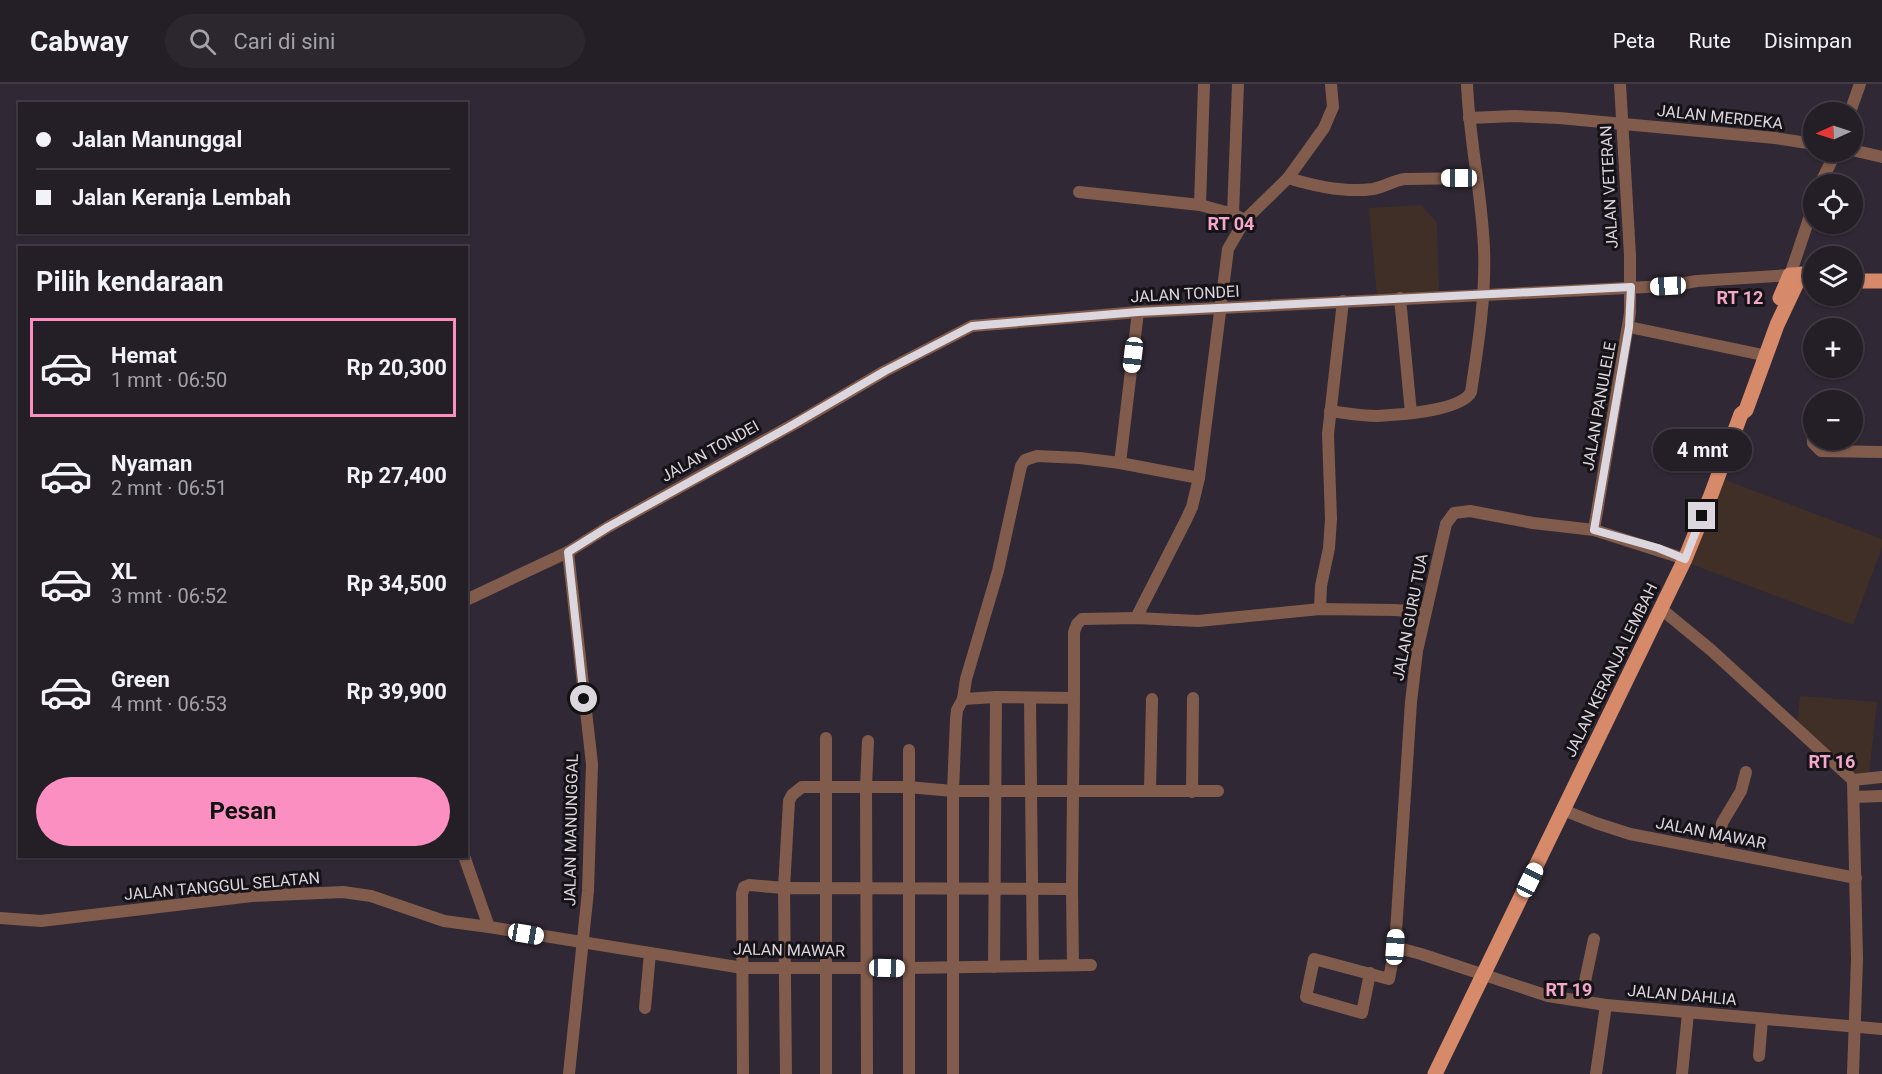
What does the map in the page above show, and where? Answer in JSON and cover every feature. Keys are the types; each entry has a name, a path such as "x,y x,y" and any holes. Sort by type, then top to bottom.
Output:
{"main road":[{"path":"1863,275 1882,275"},
{"path":"1741,414 1740,408 1758,354 1800,279"},
{"name":"JALAN KERANJA LEMBAH","path":"1435,1074 1685,559 1741,414 1746,410 1782,312 1800,279"},
{"path":"1863,281 1882,281"}],"street":[{"path":"1200,205 1204,84"},
{"path":"1136,618 1192,507 1199,478 1228,249 1239,217 1238,84"},
{"path":"1239,217 1288,178 1330,116 1333,107 1331,84"},
{"path":"1330,411 1375,416 1411,413 1453,404 1471,392 1482,294 1484,252 1467,84"},
{"name":"JALAN VETERAN","path":"1620,84 1631,287"},
{"path":"1854,102 1860,84"},
{"name":"JALAN MERDEKA","path":"1469,118 1515,116 1803,142"},
{"path":"1863,153 1882,157"},
{"path":"1826,174 1831,164"},
{"path":"1829,174 1831,164"},
{"path":"1288,178 1331,188 1364,189 1374,189 1396,180 1406,179 1477,178"},
{"path":"1079,192 1200,205 1239,217"},
{"path":"1800,279 1808,234"},
{"path":"1800,279 1812,234"},
{"name":"JALAN TONDEI","path":"468,599 568,552 608,527 967,327 1138,312 1668,286 1697,281 1800,279"},
{"name":"JALAN PANULELE","path":"1594,530 1629,327 1631,287"},
{"path":"1400,298 1411,413"},
{"path":"1320,609 1330,529 1328,450 1330,411 1343,301"},
{"path":"1120,463 1138,312"},
{"path":"1629,327 1758,354"},
{"path":"1820,450 1882,452"},
{"path":"953,1074 952,791 957,710 963,699 966,679 998,571 1021,466 1025,460 1037,456 1120,463 1199,478"},
{"name":"JALAN GURU TUA","path":"1370,973 1389,979 1395,947 1411,702 1417,651 1446,524 1454,513 1470,511 1533,523 1594,530 1658,548 1685,559"},
{"name":"JALAN MANUNGGAL","path":"568,552 592,764 588,891 569,1074"},
{"path":"1660,608 1711,650 1853,780 1857,959 1853,1074"},
{"path":"1073,965 1074,641 1077,624 1082,619 1136,618 1198,621 1320,609 1425,612"},
{"path":"994,967 996,697"},
{"path":"1030,698 1033,966"},
{"path":"963,699 1074,698"},
{"path":"1192,792 1193,698"},
{"path":"1150,791 1152,699"},
{"path":"826,738 824,968 826,1074"},
{"path":"867,1074 866,787 868,741"},
{"path":"909,750 909,1074"},
{"path":"1718,851 1722,823 1741,791 1746,772"},
{"path":"1853,780 1882,777"},
{"path":"786,1074 784,888 789,801 792,795 802,787 908,787 952,791 1218,791"},
{"path":"1854,797 1881,796"},
{"name":"JALAN MAWAR","path":"1563,810 1596,824 1630,834 1856,878"},
{"path":"465,858 489,927"},
{"path":"743,1074 742,894 744,887 749,885 784,888 1072,889"},
{"name":"JALAN TANGGUL SELATAN","path":"0,918 40,921 252,896 343,892 371,896 444,921 489,927"},
{"name":"JALAN MAWAR","path":"489,927 743,968 954,968 1091,965"},
{"path":"1581,1000 1594,939"},
{"path":"1395,947 1484,974"},
{"path":"645,1008 650,953"},
{"path":"1314,959 1370,973 1362,1013 1306,997 1314,959"},
{"name":"JALAN DAHLIA","path":"1484,974 1530,991 1606,1005 1882,1029"},
{"path":"1596,1074 1606,1005"},
{"path":"1682,1074 1688,1013"},
{"path":"1759,1056 1762,1019"}],"shaded area":[{"path":"1421,205 1437,223 1439,292 1377,296 1369,208"},
{"path":"1720,478 1882,539 1882,547 1853,625 1688,563"},
{"path":"1800,696 1877,702 1869,773 1850,773 1797,725"}],"district":[{"name":"RT 04","path":"1231,223"},
{"name":"RT 12","path":"1740,297"},
{"name":"RT 16","path":"1832,761"},
{"name":"RT 19","path":"1569,989"}],"route":[{"path":"584,699 568,552 671,491 789,427 885,371 972,326 1138,312 1631,287 1629,327 1594,530 1658,548 1685,559 1702,516"}]}
